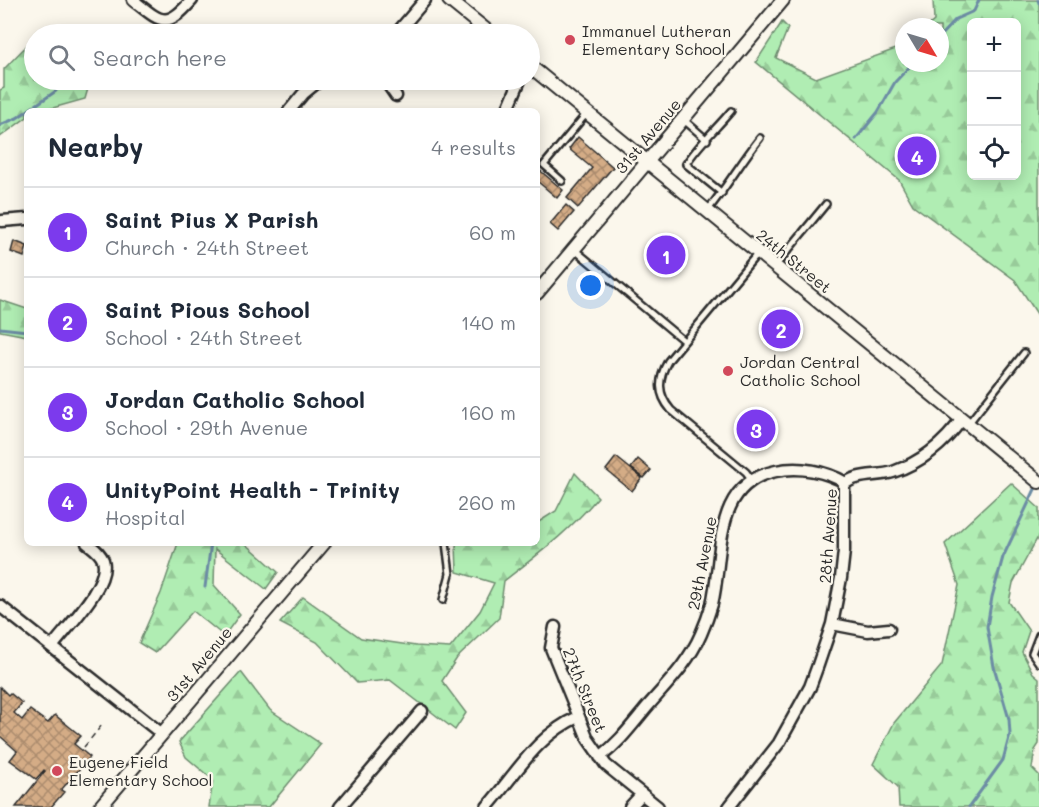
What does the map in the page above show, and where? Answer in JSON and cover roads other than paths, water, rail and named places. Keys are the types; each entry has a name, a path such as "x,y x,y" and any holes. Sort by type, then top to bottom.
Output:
{"street":[{"path":"133,0 164,21 174,18 192,0"},
{"path":"405,24 425,0"},
{"path":"449,0 479,24"},
{"name":"31st Avenue","path":"540,290 783,0"},
{"name":"24th Street","path":"540,74 1039,482"},
{"path":"291,108 308,90"},
{"path":"392,90 396,96"},
{"path":"508,108 516,90"},
{"path":"2,221 24,219"},
{"name":"28th Avenue","path":"729,807 771,754 810,687 832,624 843,560 846,483 855,478 890,473 914,463 937,448 965,422"},
{"name":"29th Avenue","path":"600,757 621,739 673,678 694,648 712,605 725,519 732,502 752,480 772,471 795,469 832,476 846,483"},
{"path":"52,646 101,581 103,560 91,546"},
{"name":"31st Avenue","path":"100,807 321,546"},
{"path":"0,606 162,734"},
{"path":"832,624 868,631 889,629"},
{"name":"27th Street","path":"555,627 550,648 588,739 600,757 616,774 658,807"},
{"path":"340,807 422,711"},
{"path":"487,807 542,739 578,717"},
{"path":"630,807 642,794"}],"lane":[{"path":"722,193 686,164 693,152 707,140 731,111"},
{"path":"562,181 544,165 587,113"},
{"path":"684,120 707,140"},
{"path":"707,211 760,138"},
{"path":"775,267 826,204"},
{"path":"574,250 684,341"},
{"path":"752,480 746,472 671,410 663,399 660,388 661,376 668,361 758,253"},
{"path":"965,422 1024,353"},
{"path":"443,600 450,574 446,546"},
{"path":"1039,635 1032,653 1039,663"}],"waterway":[{"path":"949,26 956,19 974,11 979,0"},
{"path":"856,139 878,112 895,82 904,72"},
{"path":"31,108 56,91"},
{"path":"0,125 24,113"},
{"path":"0,328 24,331"},
{"path":"969,807 1003,760 1010,734 1009,719 994,667 987,627 992,597 1003,557 1037,485"},
{"path":"205,587 211,546"}],"place":[{"name":"Immanuel Lutheran Elementary School","path":"570,40"},
{"name":"UnityPoint Health - Trinity","path":"917,156"},
{"name":"Saint Pius X Parish","path":"666,255"},
{"name":"Saint Pious School","path":"781,329"},
{"name":"Jordan Central Catholic School","path":"728,371"},
{"name":"Jordan Catholic School","path":"756,429"},
{"name":"Eugene Field Elementary School","path":"57,771"}]}
